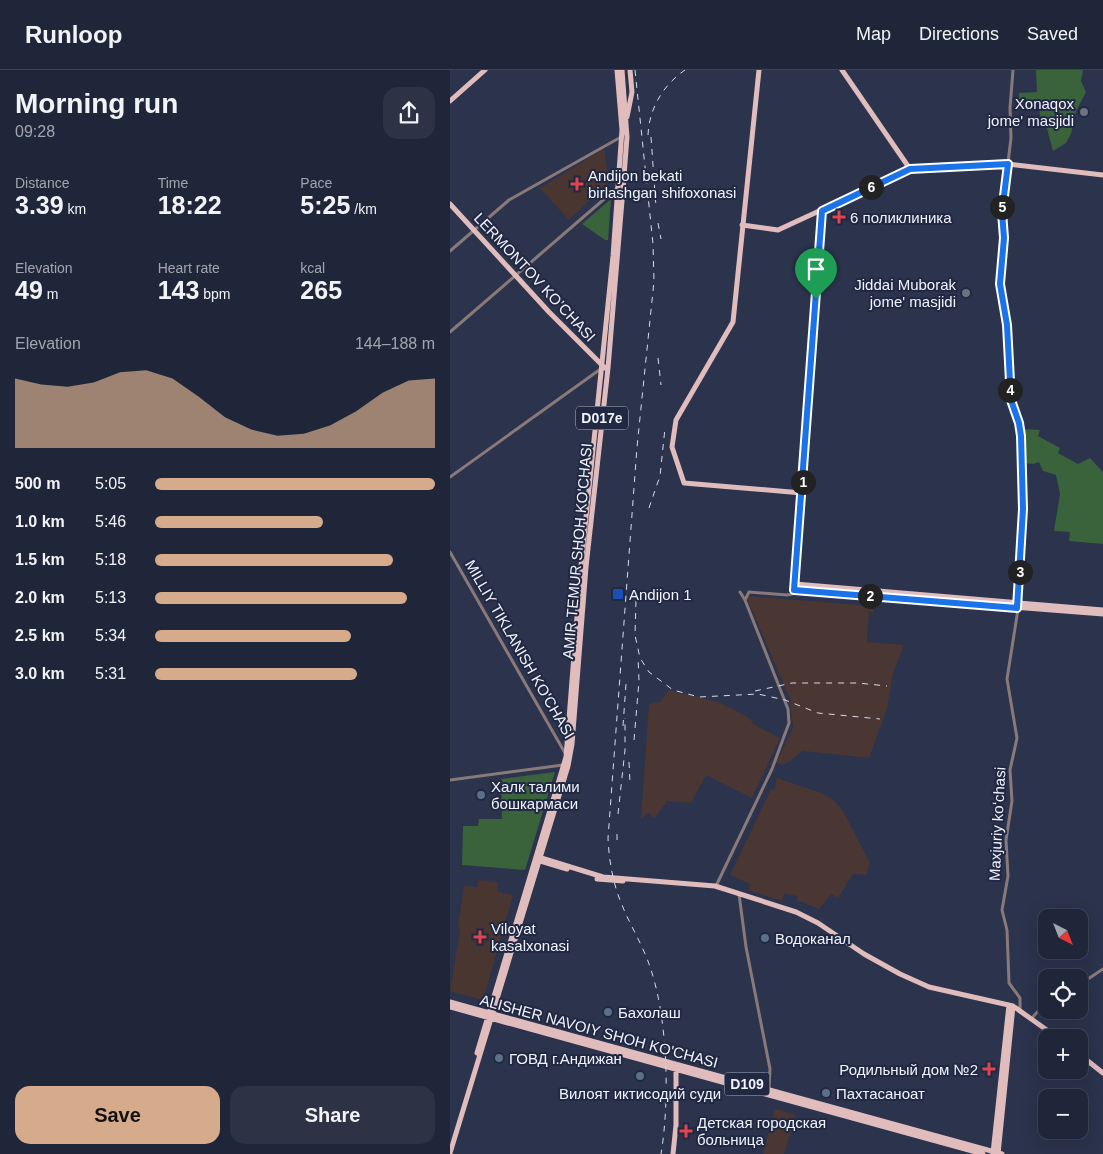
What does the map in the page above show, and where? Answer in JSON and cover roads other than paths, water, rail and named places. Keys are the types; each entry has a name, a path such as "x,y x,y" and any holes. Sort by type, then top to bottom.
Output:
{"main road":[{"path":"450,97 480,70"},
{"path":"450,101 485,70"},
{"name":"AMIR TEMUR SHOH KO'CHASI","path":"566,766 583,567 624,184 626,120 617,70"},
{"name":"AMIR TEMUR SHOH KO'CHASI","path":"605,368 621,137 622,70"},
{"path":"621,84 628,80 629,70"},
{"path":"626,120 632,92 629,70"},
{"path":"759,70 733,322 676,420 672,447 684,483 802,493"},
{"path":"842,70 910,169"},
{"path":"742,225 772,231 778,230 910,169 1008,164 1103,175"},
{"name":"LERMONTOV KO’CHASI","path":"450,204 605,368"},
{"path":"822,211 795,587 1103,610"},
{"path":"1018,605 1103,614"},
{"name":"D017e","path":"489,1016 566,766"},
{"path":"538,858 598,876 626,880 715,886 808,917 864,954 930,987 1011,1005 1020,1009 1046,1029"},
{"name":"ALISHER NAVOIY SHOH KO'CHASI","path":"450,1002 489,1016 676,1070 735,1084"},
{"path":"997,1153 1011,1005"},
{"name":"ALISHER NAVOIY SHOH KO'CHASI","path":"450,1007 997,1153"},
{"path":"450,1151 489,1016"},
{"path":"1088,1061 1103,1073"},
{"path":"673,1154 676,1125 676,1070"},
{"path":"450,1142 458,1122"},
{"name":"ALISHER NAVOIY SHOH KO'CHASI","path":"884,1124 983,1154"}],"street":[{"name":"Maxjuriy koʻchasi","path":"1013,70 1010,108 1011,138 1002,212 1004,238 1000,284 1007,332 1011,400 1019,423 1021,436 1023,509 1018,605 1007,679 1017,738 1010,770 1012,801 1006,840 1008,876 1002,910 1007,930 1009,983 1020,998 1020,1009"},
{"path":"450,251 510,200 621,137"},
{"path":"450,332 618,188"},
{"path":"450,477 605,368"},
{"name":"MILLIY TIKLANISH KO'CHASI","path":"450,552 568,755"},
{"path":"745,600 749,592 787,596 792,594 795,587"},
{"path":"715,886 724,873 772,769 789,723 788,709 745,600 740,592"},
{"path":"450,780 566,766"},
{"path":"739,894 746,947 770,1069 771,1086 768,1093"},
{"path":"1088,979 1103,970"},
{"path":"1032,1018 1038,1011"}],"railway":[{"path":"635,70 653,244 654,281 637,447 608,838 610,864 616,889 649,964 660,1008 666,1058 666,1109 661,1154"},
{"path":"648,135 651,116 659,98 670,83 685,70"},
{"path":"651,137 656,207"},
{"path":"658,223 661,239"},
{"path":"658,358 661,385"},
{"path":"649,508 660,476 665,428"},
{"path":"636,601 635,635 640,658 649,672 673,690 699,697 758,694 785,700 818,713 880,719"},
{"path":"634,740 639,681 638,657"},
{"path":"755,691 792,683 858,683 887,686"},
{"path":"623,726 626,684"},
{"path":"618,814 625,750 625,718"},
{"path":"629,762 630,783"},
{"path":"617,831 617,840"}],"place":[{"name":"Xonaqox jome' masjidi","path":"1084,112"},
{"name":"Аndijon bekati birlashgan shifoxonasi","path":"577,184"},
{"name":"6 поликлиника","path":"839,217"},
{"name":"Jiddai Muborak jome' masjidi","path":"966,293"},
{"name":"Andijon 1","path":"618,594"},
{"name":"Халк талими бошкармаси","path":"481,795"},
{"name":"Viloyat kasalxonasi","path":"480,937"},
{"name":"Водоканал","path":"765,938"},
{"name":"Бахолаш","path":"608,1012"},
{"name":"ГОВД г.Андижан","path":"499,1058"},
{"name":"Родильный дом №2","path":"989,1069"},
{"name":"Вилоят иктисодий суди","path":"640,1076"},
{"name":"Пахтасаноат","path":"826,1093"},
{"name":"Детская городская больница","path":"686,1131"}]}
